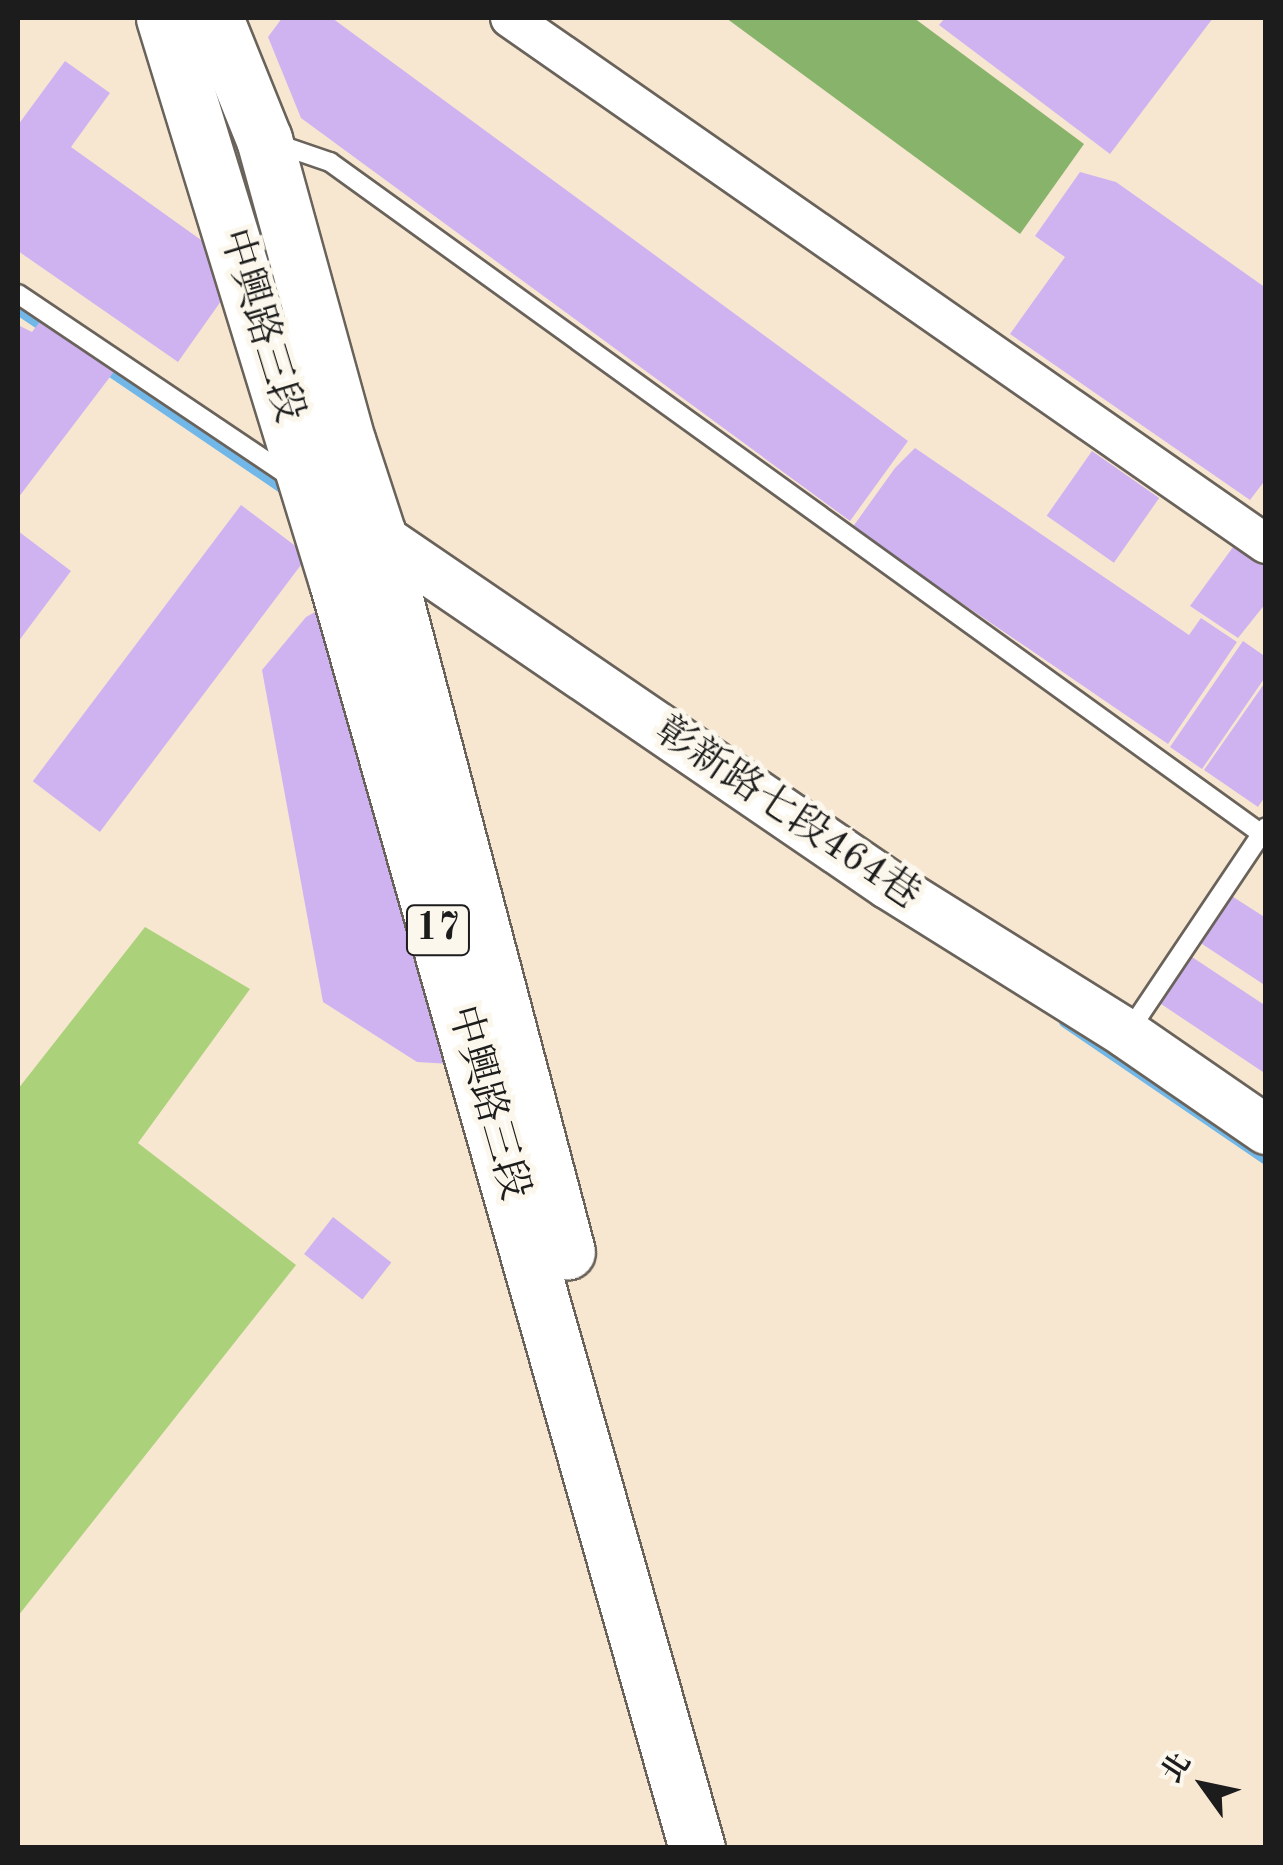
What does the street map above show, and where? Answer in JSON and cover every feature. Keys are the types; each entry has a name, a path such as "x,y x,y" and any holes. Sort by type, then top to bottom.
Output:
{"main road":[{"name":"中興路三段","path":"164,18 311,492 697,1848"},
{"name":"中興路三段","path":"215,18 264,139 348,444 378,535 730,1848"}],"street":[{"path":"510,18 1266,544"},
{"name":"彰新路七段464巷","path":"311,492 888,885 1127,1034 1266,1130"}],"lane":[{"path":"264,139 330,162 1264,833 1127,1034"},
{"path":"18,294 311,492"}],"green space":[{"path":"726,18 914,18 1084,144 1020,234"},
{"path":"145,927 250,989 138,1143 296,1265 18,1616 18,1089"}],"building":[{"path":"282,18 332,18 908,441 850,521 301,118 268,37"},
{"path":"945,18 1213,18 1110,154 939,25"},
{"path":"65,61 110,93 71,147 243,270 178,362 18,251 18,125"},
{"path":"1080,172 1116,182 1266,288 1266,479 1250,500 1010,334 1065,257 1035,236"},
{"path":"45,315 116,369 18,498 18,329 20,326 32,332"},
{"path":"915,448 1189,635 1201,618 1237,642 1168,744 852,528 895,468"},
{"path":"1092,451 1159,498 1114,563 1047,516"},
{"path":"241,505 308,556 100,832 33,781"},
{"path":"18,531 71,571 18,642"},
{"path":"1236,543 1266,564 1266,603 1238,638 1190,606"},
{"path":"335,601 467,1065 417,1062 323,1002 262,670 306,617"},
{"path":"1243,641 1266,657 1266,676 1202,769 1170,747"},
{"path":"1266,681 1266,795 1258,807 1204,770"},
{"path":"1227,893 1266,918 1266,986 1196,940"},
{"path":"1186,953 1266,1006 1266,1074 1155,1000"},
{"path":"333,1217 391,1263 362,1300 304,1254"}],"waterway":[{"path":"18,310 46,329"},
{"path":"102,366 286,491"},
{"path":"1064,1022 1266,1160"}]}
